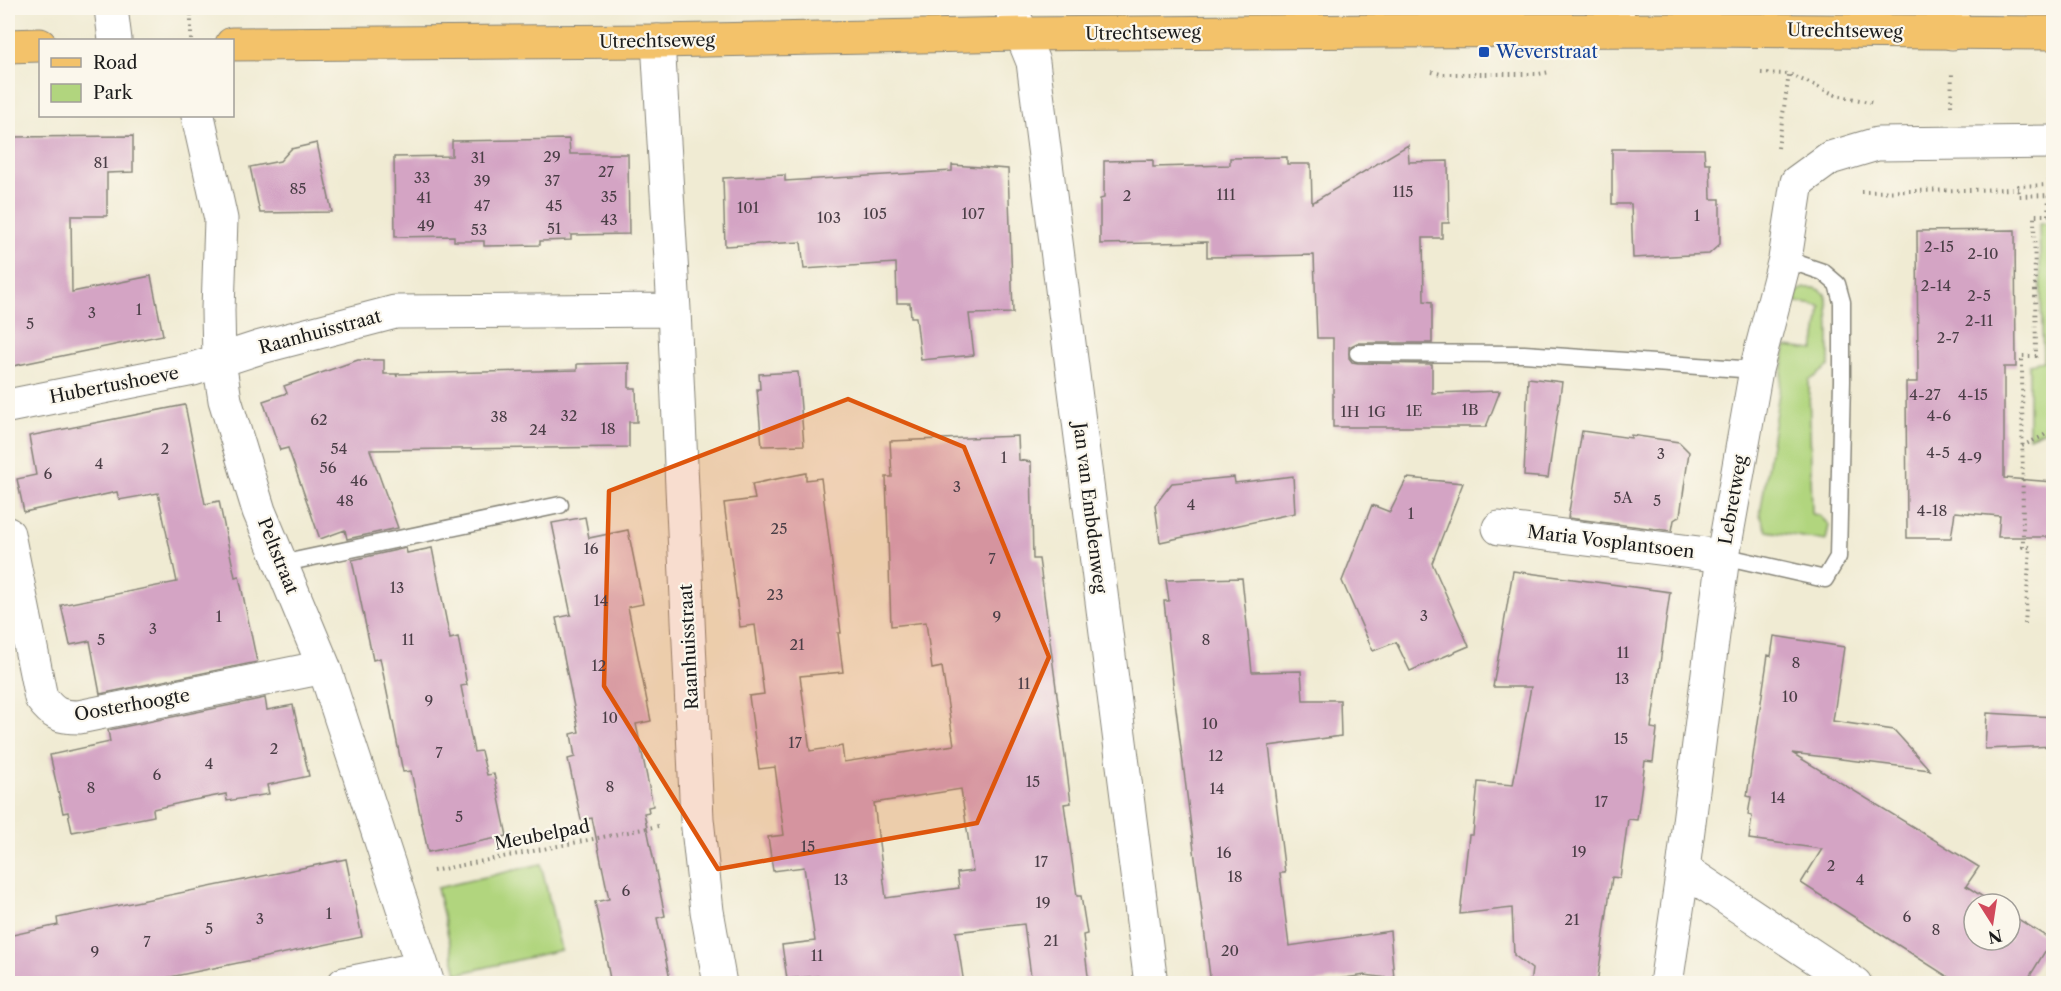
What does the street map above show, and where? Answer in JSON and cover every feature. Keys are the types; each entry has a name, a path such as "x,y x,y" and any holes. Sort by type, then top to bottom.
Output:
{"main road":[{"name":"Utrechtseweg","path":"234,44 658,41 1016,21 1952,20 2054,33"},
{"path":"8,46 39,45"}],"street":[{"path":"111,8 115,39"},
{"name":"Jan van Embdenweg","path":"1016,21 1033,62 1151,984"},
{"name":"Raanhuisstraat","path":"658,41 674,310 697,819 707,911 720,984"},
{"name":"Peltstraat","path":"198,117 221,219 219,361 225,400 260,511 324,667 425,976"},
{"path":"1797,182 1830,158 1877,144 2054,142"},
{"name":"Lebretweg","path":"1666,984 1723,556 1756,370 1785,259 1797,182"},
{"name":"Raanhuisstraat","path":"219,361 395,312 674,310"},
{"name":"Hubertushoeve","path":"8,406 193,369 219,361"},
{"name":"Maria Vosplantsoen","path":"1499,528 1723,556"},
{"name":"Oosterhoogte","path":"8,534 41,698 50,709 63,717 79,717 324,667"},
{"path":"1683,869 1855,984"},
{"path":"344,984 425,976"}],"lane":[{"path":"1723,556 1825,579 1838,557 1842,302 1836,284 1823,272 1785,259"},
{"path":"1358,353 1524,354 1756,370"},
{"path":"280,564 560,505"}],"path":[{"path":"191,8 191,39"},
{"path":"1951,143 1952,20"},
{"path":"1789,74 1777,155 1797,182 1839,192 2019,189"},
{"path":"2025,624 2030,548 2023,548 2022,356 2036,356 2034,216 2051,215 2051,195 2019,196 2018,186 2042,185"},
{"path":"2022,446 2054,429"},
{"name":"Meubelpad","path":"394,879 697,819"}],"highlighted area":[{"path":"848,399 964,447 1049,657 977,823 718,869 604,686 609,491"}],"green space":[{"path":"2053,223 2053,424 2048,429 2029,437 2029,364 2043,361 2039,224"},
{"path":"1814,288 1823,292 1828,310 1829,366 1809,381 1812,514 1819,515 1829,525 1826,541 1767,531 1760,515 1786,347 1814,350 1821,306 1796,302 1798,291"},
{"path":"541,864 561,950 457,974 437,888"}],"building":[{"path":"133,136 133,172 107,173 107,216 71,216 72,292 151,276 163,335 8,367 8,137"},
{"path":"569,139 570,154 628,154 629,234 571,235 571,240 540,241 540,245 484,246 484,241 454,241 454,236 395,237 394,157 452,156 452,141"},
{"path":"317,143 332,212 260,213 250,167 280,161 291,149"},
{"path":"1408,145 1409,162 1448,161 1449,223 1442,223 1442,238 1423,238 1424,301 1432,302 1432,343 1357,343 1349,347 1349,358 1352,362 1358,363 1432,364 1432,393 1500,391 1486,427 1333,427 1333,338 1317,338 1314,255 1207,257 1207,242 1100,244 1100,199 1104,198 1104,161 1153,160 1153,167 1230,165 1230,158 1287,157 1287,164 1311,164 1312,203"},
{"path":"1612,149 1704,149 1705,163 1710,163 1711,199 1720,199 1720,244 1709,254 1633,258 1631,204 1612,204"},
{"path":"952,165 1008,169 1013,313 969,314 974,355 921,360 916,317 911,317 910,303 897,303 896,263 804,269 801,242 725,246 723,178 785,175 785,181 952,171"},
{"path":"2015,230 2016,367 2004,367 2004,478 2054,482 2054,537 1998,537 2000,516 1955,512 1951,538 1907,538 1906,382 1918,382 1917,231"},
{"path":"358,360 384,360 384,374 396,374 397,377 397,374 577,370 577,364 629,363 629,388 636,388 637,422 629,422 629,447 370,450 398,528 347,539 345,530 320,539 288,448 280,450 263,401 287,393 284,386"},
{"path":"798,372 804,445 762,446 757,389 760,389 759,374"},
{"path":"1528,378 1562,382 1548,478 1524,476"},
{"path":"185,405 205,504 219,501 235,577 239,576 257,662 100,694 90,641 70,645 61,605 177,582 158,493 119,500 117,492 24,512 17,479 36,475 29,436"},
{"path":"1582,431 1679,442 1689,452 1680,516 1674,520 1672,531 1568,518"},
{"path":"1018,436 1019,460 1031,462 1033,559 1039,559 1043,587 1071,803 1064,804 1077,896 1081,896 1087,934 1083,935 1089,984 1032,984 1024,924 956,932 964,984 819,984 818,976 787,979 782,945 815,941 804,867 773,871 768,837 784,835 775,767 759,769 749,696 764,694 755,625 740,627 724,503 755,499 752,484 806,473 806,480 821,478 841,633 838,633 843,672 800,676 810,751 842,746 844,762 954,745 942,667 932,669 926,622 891,626 886,477 892,477 890,441","holes":["961,789 973,871 957,873 959,888 886,898 874,803"]},
{"path":"1293,476 1295,513 1160,542 1155,505 1172,483 1234,477 1235,483"},
{"path":"1407,478 1463,483 1432,563 1469,646 1410,671 1396,642 1373,651 1342,581 1372,505 1390,512"},
{"path":"585,517 589,538 628,530 643,604 628,607 651,721 636,724 653,806 648,807 649,812 644,813 665,916 657,918 671,984 611,984 595,902 609,899 592,818 581,820 568,759 575,757 571,734 579,732 556,618 571,615 552,523"},
{"path":"406,548 407,553 432,548 450,639 458,637 467,685 461,686 474,752 481,751 487,775 494,774 507,836 428,852 411,771 403,772 380,658 373,660 352,560"},
{"path":"1513,571 1670,592 1651,728 1657,729 1653,762 1645,761 1637,820 1628,819 1620,878 1612,877 1597,984 1530,984 1532,969 1514,955 1512,908 1460,914 1469,835 1473,835 1478,782 1513,785 1531,687 1493,687"},
{"path":"1242,578 1252,672 1301,671 1303,700 1340,700 1341,736 1269,746 1285,873 1280,873 1289,946 1390,931 1394,979 1365,975 1306,984 1211,984 1164,601 1169,601 1166,580"},
{"path":"1774,636 1844,647 1833,721 1894,730 1930,770 1792,753 1979,867 1966,886 1975,892 1962,892 1962,952 2022,952 2022,921 2052,940 2025,984 1959,984 1801,883 1822,849 1749,839 1752,816 1748,815 1751,797 1747,796 1768,655 1771,656"},
{"path":"265,698 267,710 293,705 309,776 267,785 269,794 227,801 226,794 189,801 153,809 154,816 72,832 68,812 63,813 50,755 110,742 108,730"},
{"path":"1987,713 2054,717 2054,746 1985,749"},
{"path":"346,859 362,937 137,984 8,984 8,936 58,925 57,918"}],"place":[{"name":"Weverstraat","path":"1484,52"}]}
